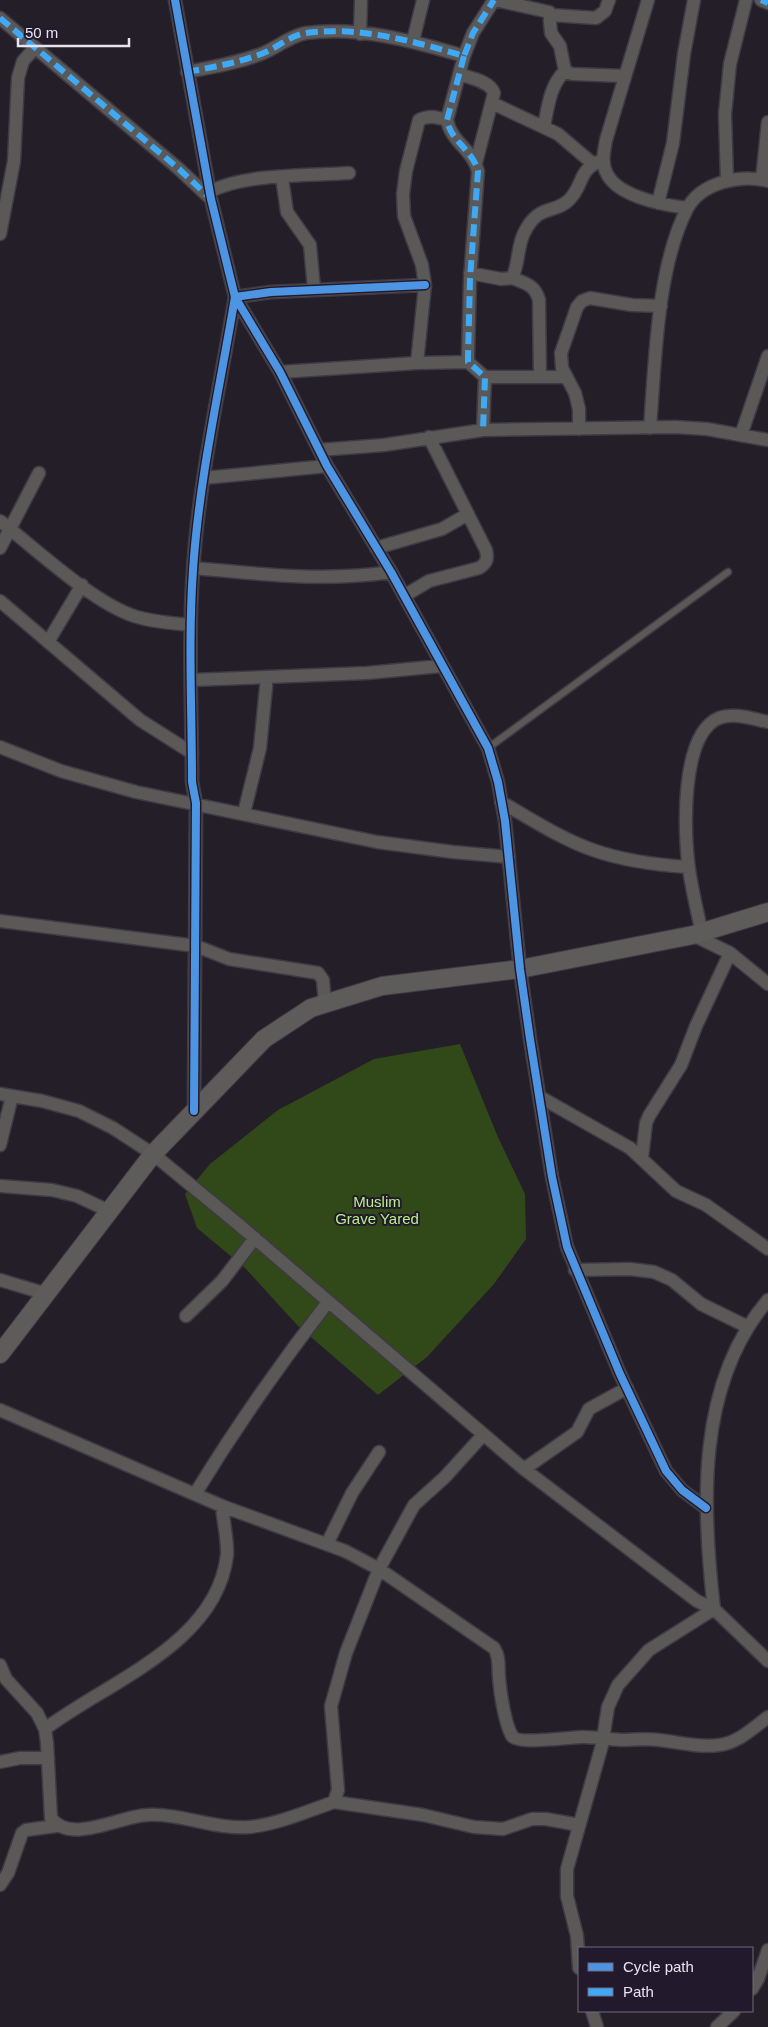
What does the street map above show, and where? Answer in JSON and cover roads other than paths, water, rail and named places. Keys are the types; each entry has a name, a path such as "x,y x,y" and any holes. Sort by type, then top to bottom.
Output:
{"main road":[{"path":"0,1354 153,1154 264,1040 311,1008 382,986 520,969 697,934 768,912"}],"street":[{"path":"175,0 210,195 235,297 280,372 327,466 404,596 488,748 501,802 509,857 520,969 558,1212 575,1270 666,1471 682,1490 706,1508"},
{"path":"360,34 361,0"},
{"path":"413,41 423,0"},
{"path":"476,163 454,139 448,130 447,120 464,56 473,33 495,0 523,8 546,10 551,15 596,18 605,11 609,0"},
{"path":"512,278 522,240 531,222 539,213 570,200 585,170 598,162 648,0"},
{"path":"658,203 673,142 684,54 694,0"},
{"path":"726,180 725,106 730,64 746,0"},
{"path":"761,0 768,3"},
{"path":"551,15 551,33 560,46 564,71"},
{"path":"0,18 34,49 210,195"},
{"path":"187,72 245,60 266,52 288,39 305,33 360,34 413,41 464,56"},
{"path":"0,234 15,153 18,78 23,61 34,49"},
{"path":"564,71 572,74 625,76"},
{"path":"544,126 554,87 558,77 564,71"},
{"path":"459,74 492,88 492,103 476,163 478,187 470,273 468,362"},
{"path":"492,103 558,134 598,162 617,185 640,198 687,208"},
{"path":"417,363 425,285 422,265 404,216 406,171 419,120 434,116 447,120"},
{"path":"650,428 661,306 668,266 687,208 721,181 742,177 765,180 768,122"},
{"path":"210,195 233,183 349,173"},
{"path":"282,178 287,212 310,245 314,289"},
{"path":"470,273 501,279 512,278 532,286 537,292 540,300 540,377"},
{"path":"235,297 314,289 425,285"},
{"path":"194,1111 196,803 192,782 190,625 193,568 204,478 235,297"},
{"path":"578,429 579,408 575,394 562,368 561,353 577,307 582,301 590,298 632,306 661,306"},
{"path":"741,435 768,356"},
{"path":"280,372 417,363 468,362 485,378 566,377"},
{"path":"483,430 485,378"},
{"path":"319,450 384,445 483,430 707,429 768,440"},
{"path":"404,596 429,581 485,564 488,558 486,550 429,437"},
{"path":"204,478 327,466"},
{"path":"0,548 39,473"},
{"path":"376,548 442,529 468,514"},
{"path":"0,521 82,585 132,615 158,622 190,625"},
{"path":"193,568 327,578 360,577 390,572"},
{"path":"48,642 82,585"},
{"path":"0,602 96,685 140,720 192,753"},
{"path":"192,680 367,673 441,666"},
{"path":"244,813 260,748 267,678"},
{"path":"768,722 733,715 719,718 708,726 696,745 688,775 686,821 688,867 697,934 730,953 768,984"},
{"path":"0,747 61,771 136,792 376,842 509,857"},
{"path":"501,802 567,839 594,850 627,860 688,867"},
{"path":"0,920 196,946 229,958 318,973 324,980 325,1004"},
{"path":"642,1157 646,1123 649,1116 681,1065 696,1026 730,953"},
{"path":"0,1145 6,1095 42,1101 79,1111 113,1128 153,1154 255,1238 524,1469 697,1601 714,1609 768,1662"},
{"path":"540,1097 642,1157 676,1191 706,1205 768,1249"},
{"path":"0,1186 52,1190 77,1196 109,1211"},
{"path":"186,1316 222,1281 255,1238"},
{"path":"575,1270 630,1269 654,1272 672,1280 701,1304 748,1327"},
{"path":"0,1280 47,1294"},
{"path":"714,1609 708,1566 706,1508 708,1449 725,1379 748,1327 768,1300"},
{"path":"195,1494 219,1453 280,1364 328,1302"},
{"path":"524,1469 577,1432 589,1409 627,1388"},
{"path":"0,1410 222,1506 327,1544 380,1569 494,1648 498,1655 501,1691 513,1737 525,1741 555,1738 602,1738 657,1740 701,1747 719,1746 730,1744 742,1737 768,1717"},
{"path":"334,1802 338,1790 331,1706 346,1653 380,1569 414,1505 445,1477 484,1435"},
{"path":"327,1544 352,1493 380,1452"},
{"path":"44,1729 165,1652 212,1600 222,1579 227,1554 222,1506"},
{"path":"578,1952 577,1936 566,1884 567,1869 602,1738 608,1707 618,1686 649,1650 714,1609"},
{"path":"0,1664 6,1679 37,1713 44,1729 48,1758 49,1809 51,1818 56,1826 64,1830 91,1828 148,1815 248,1827 265,1824 334,1802 423,1815 474,1827 503,1829 532,1819 546,1819 578,1825"},
{"path":"0,1762 20,1758 48,1758"},
{"path":"0,1885 8,1873 22,1833 26,1830 56,1826"},
{"path":"753,1987 758,1979 768,1950"},
{"path":"592,2012 598,2027"},
{"path":"717,2027 733,2012"}],"lane":[{"path":"488,748 728,572"}],"park label":[{"name":"Muslim Grave Yared","path":"377,1210"}]}
